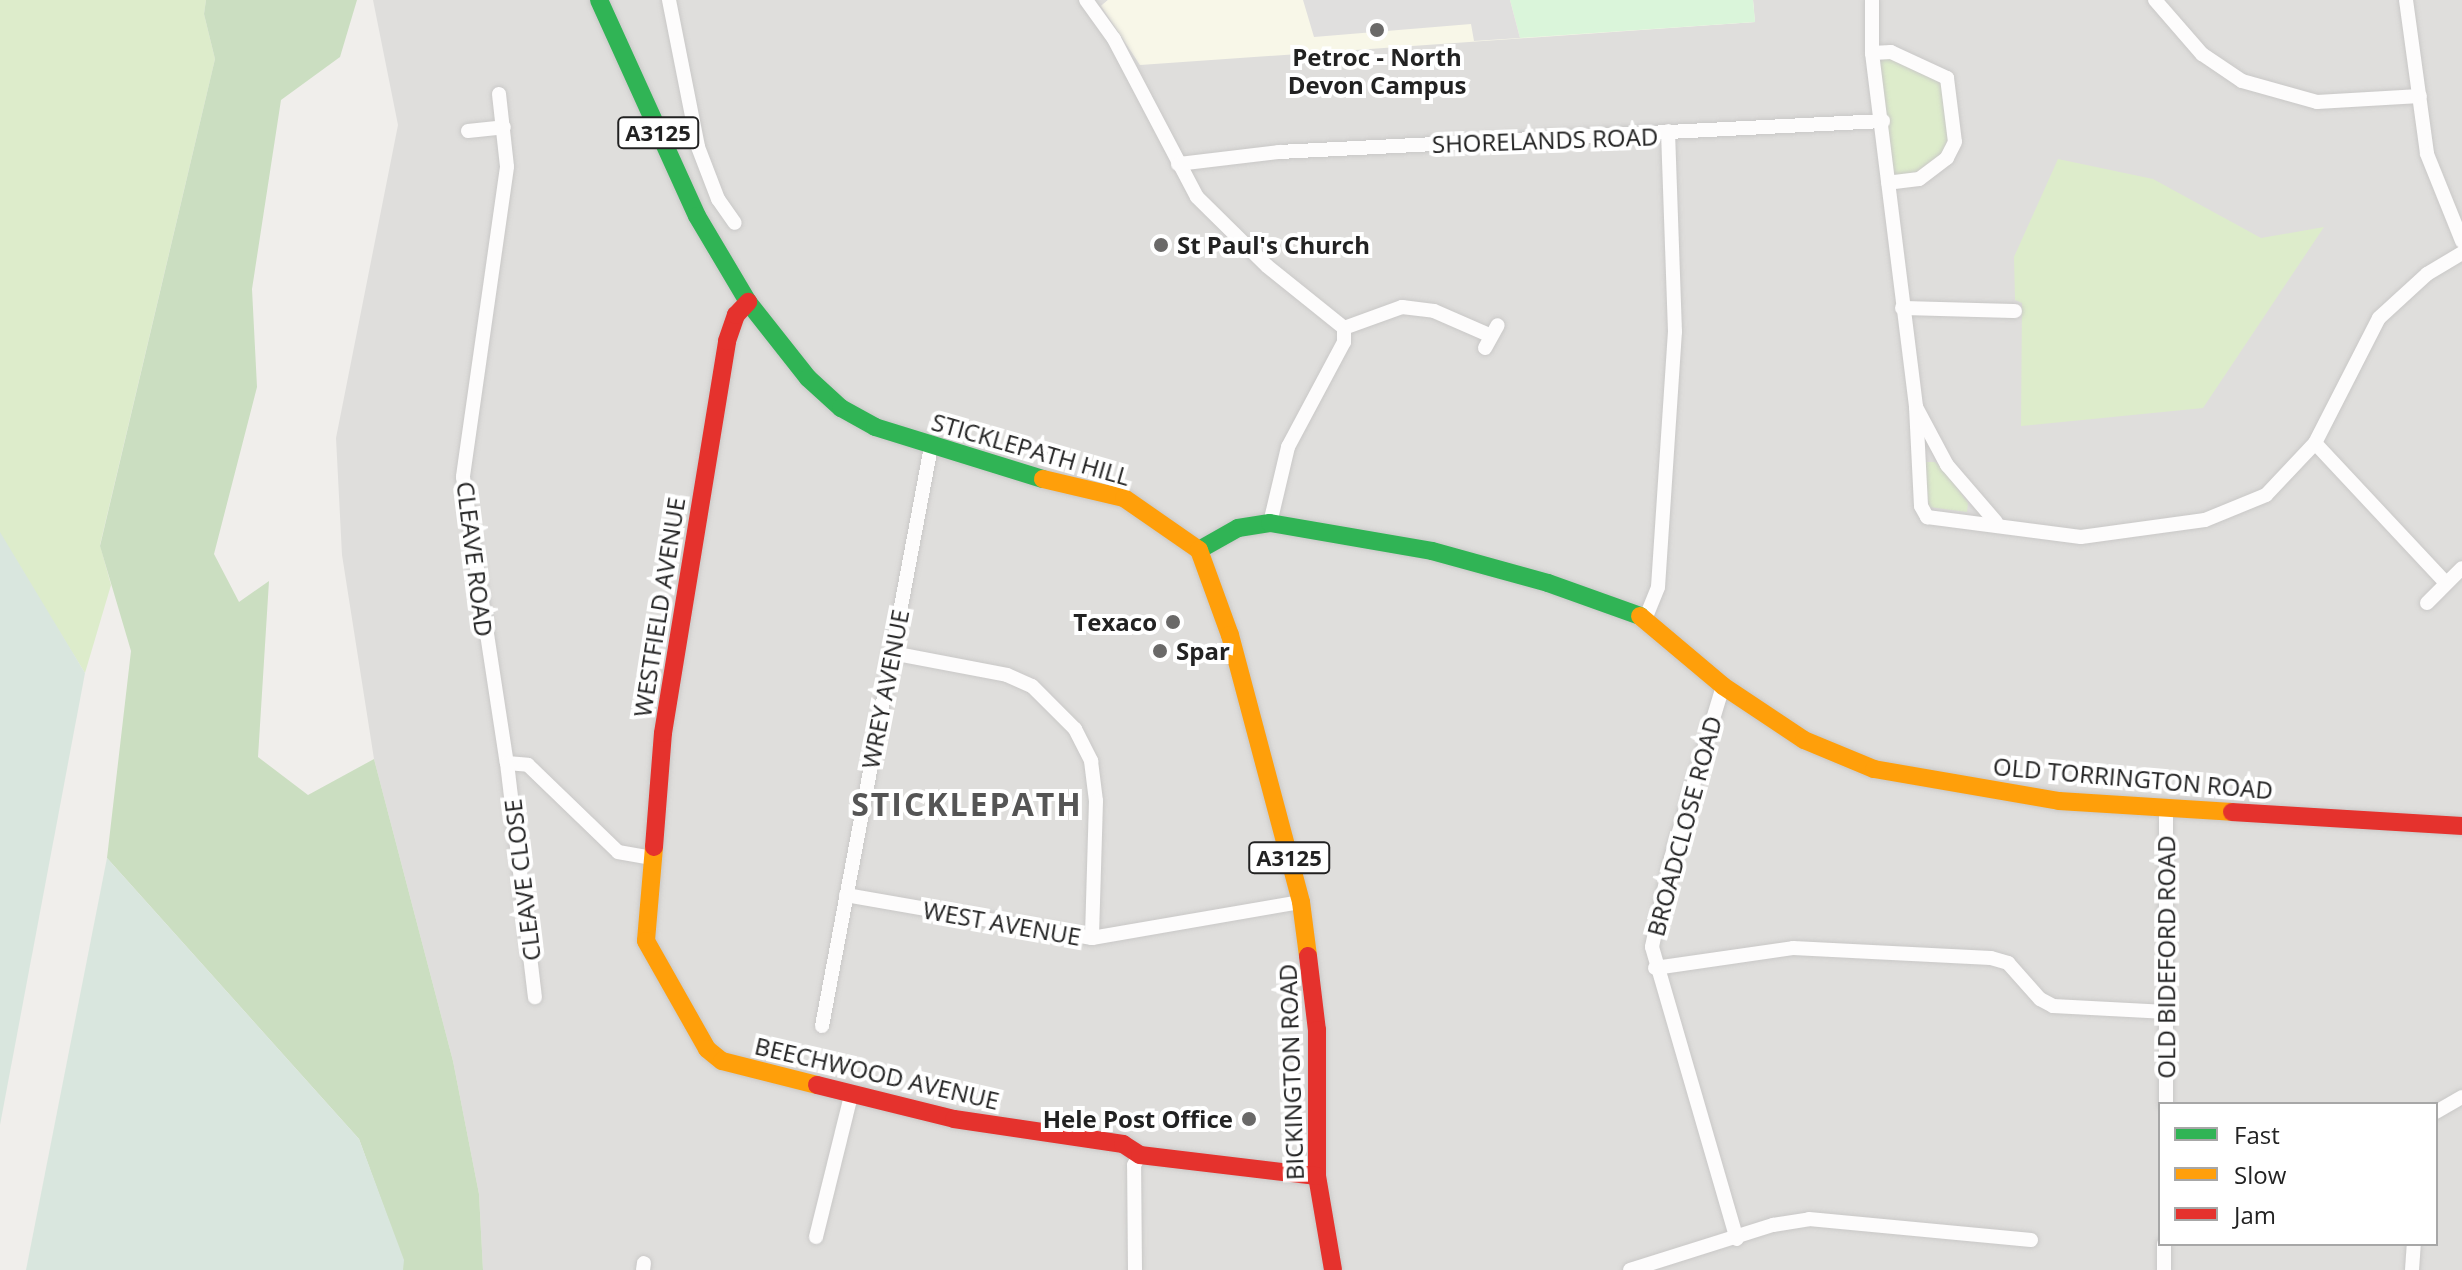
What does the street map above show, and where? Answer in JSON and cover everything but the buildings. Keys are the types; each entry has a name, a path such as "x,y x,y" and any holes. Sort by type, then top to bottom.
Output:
{"street":[{"name":"STICKLEPATH HILL","path":"599,0 697,216 748,302 808,378 841,408 931,447 1124,498 1148,510 1199,550"},
{"path":"669,0 698,147 718,199 735,223"},
{"path":"1086,0 1114,39 1197,197 1232,235 1344,328"},
{"path":"1872,0 1872,53 1883,121 1902,308 1916,407 1923,513 1930,518 1996,522 2081,537 2205,520 2266,495 2315,443 2379,318 2427,274 2462,253"},
{"path":"2155,0 2202,54 2242,81 2317,102 2420,96"},
{"path":"2406,0 2427,154 2462,241"},
{"path":"1872,53 1891,52 1947,78 1955,142 1947,158 1919,179 1888,183"},
{"name":"CLEAVE ROAD","path":"499,94 507,167 463,477 507,763"},
{"path":"1668,131 1883,121"},
{"path":"468,131 504,127"},
{"name":"SHORELANDS ROAD","path":"1178,164 1222,156 1668,131 1675,332 1658,587 1646,617"},
{"name":"WESTFIELD AVENUE","path":"645,926 663,733 683,592 727,341 736,315 748,302"},
{"path":"1344,328 1402,307 1434,311 1491,336"},
{"path":"1902,308 2015,311"},
{"path":"1270,523 1288,447 1344,342 1344,328"},
{"path":"1916,407 1947,465 1996,522"},
{"path":"2315,443 2446,583"},
{"name":"WREY AVENUE","path":"822,1026 931,447"},
{"name":"OLD TORRINGTON ROAD","path":"1199,550 1238,528 1270,523 1447,555 1646,617 1723,686 1804,740 1874,769 2059,801 2462,826"},
{"name":"BICKINGTON ROAD","path":"1199,550 1230,635 1301,902 1317,1030 1317,1176 1333,1270"},
{"path":"2427,603 2462,568"},
{"path":"892,653 1007,675 1032,686 1075,729 1091,761 1096,801 1092,938"},
{"name":"BROADCLOSE ROAD","path":"1723,686 1671,858 1652,947 1655,968 1737,1239"},
{"path":"507,763 528,765 606,844 618,852 653,858"},
{"name":"CLEAVE CLOSE","path":"507,763 535,997"},
{"name":"OLD BIDEFORD ROAD","path":"2166,810 2166,1102"},
{"name":"WEST AVENUE","path":"846,895 1092,938 1301,902"},
{"name":"BEECHWOOD AVENUE","path":"645,926 646,941 681,1011 707,1049 722,1061 954,1119 1123,1144 1140,1155 1317,1176"},
{"name":"BROADCLOSE ROAD","path":"1655,968 1793,948 1991,958 2008,963 2040,999 2053,1006 2167,1012"},
{"path":"816,1237 852,1092"},
{"path":"2438,1111 2462,1097"},
{"path":"1135,1270 1134,1165 1140,1155"},
{"path":"1630,1270 1737,1239 1773,1225 1809,1219 2031,1240"},
{"path":"2164,1246 2164,1270"},
{"path":"2412,1270 2414,1246"}],"shaded area":[{"path":"373,0 1108,0 1101,6 1474,41 1754,22 1753,0 2462,0 2462,1270 483,1270 479,1194 453,1061 374,759 342,555 336,438 398,125"},
{"name":"Petroc - North Devon Campus","path":"1108,0 1753,0 1755,22 1140,65 1101,6"},
{"path":"1303,0 1510,0 1520,38 1474,41 1471,24 1314,37"},
{"path":"0,532 85,673 0,1125"},
{"path":"107,858 359,1139 404,1260 403,1270 26,1270"}],"green space":[{"path":"0,0 206,0 204,14 215,59 100,545 111,585 85,673 0,536"},
{"path":"206,0 357,0 340,57 281,100 252,289 257,387 214,554 239,602 269,581 258,757 308,795 374,759 453,1061 479,1194 483,1270 403,1270 403,1260 359,1139 107,858 131,651 100,546 215,59 204,14"},
{"path":"1510,0 1753,0 1755,22 1520,38"},
{"path":"1891,58 1941,81 1948,138 1942,153 1919,171 1893,178 1880,60"},
{"path":"2058,159 2153,179 2261,238 2324,227 2203,408 2021,426 2022,303 2015,300 2014,257"},
{"path":"1924,462 1935,462 1943,469 1968,503 1967,512 1929,507"}],"traffic: fast":[{"path":"599,0 697,216 748,302 808,378 841,408 875,427 1043,479"},
{"path":"1199,550 1238,528 1270,523 1432,551 1548,583 1640,616"}],"traffic: slow":[{"path":"1043,479 1124,498 1199,550 1230,635 1301,902 1308,956"},
{"path":"1640,616 1723,686 1804,740 1874,769 2059,801 2232,812"},
{"path":"654,847 646,941 707,1049 722,1061 817,1085"}],"traffic: jam":[{"path":"654,847 663,733 727,341 736,315 748,302"},
{"path":"2232,812 2462,826"},
{"path":"1308,956 1317,1030 1317,1176 1333,1270"},
{"path":"817,1085 954,1119 1123,1144 1140,1155 1317,1176"}],"place":[{"name":"Petroc - North Devon Campus","path":"1377,30"},
{"name":"St Paul's Church","path":"1161,245"},
{"name":"Texaco","path":"1173,622"},
{"name":"Spar","path":"1160,651"},
{"name":"Hele Post Office","path":"1249,1119"}],"district":[{"name":"STICKLEPATH","path":"967,804"}]}
